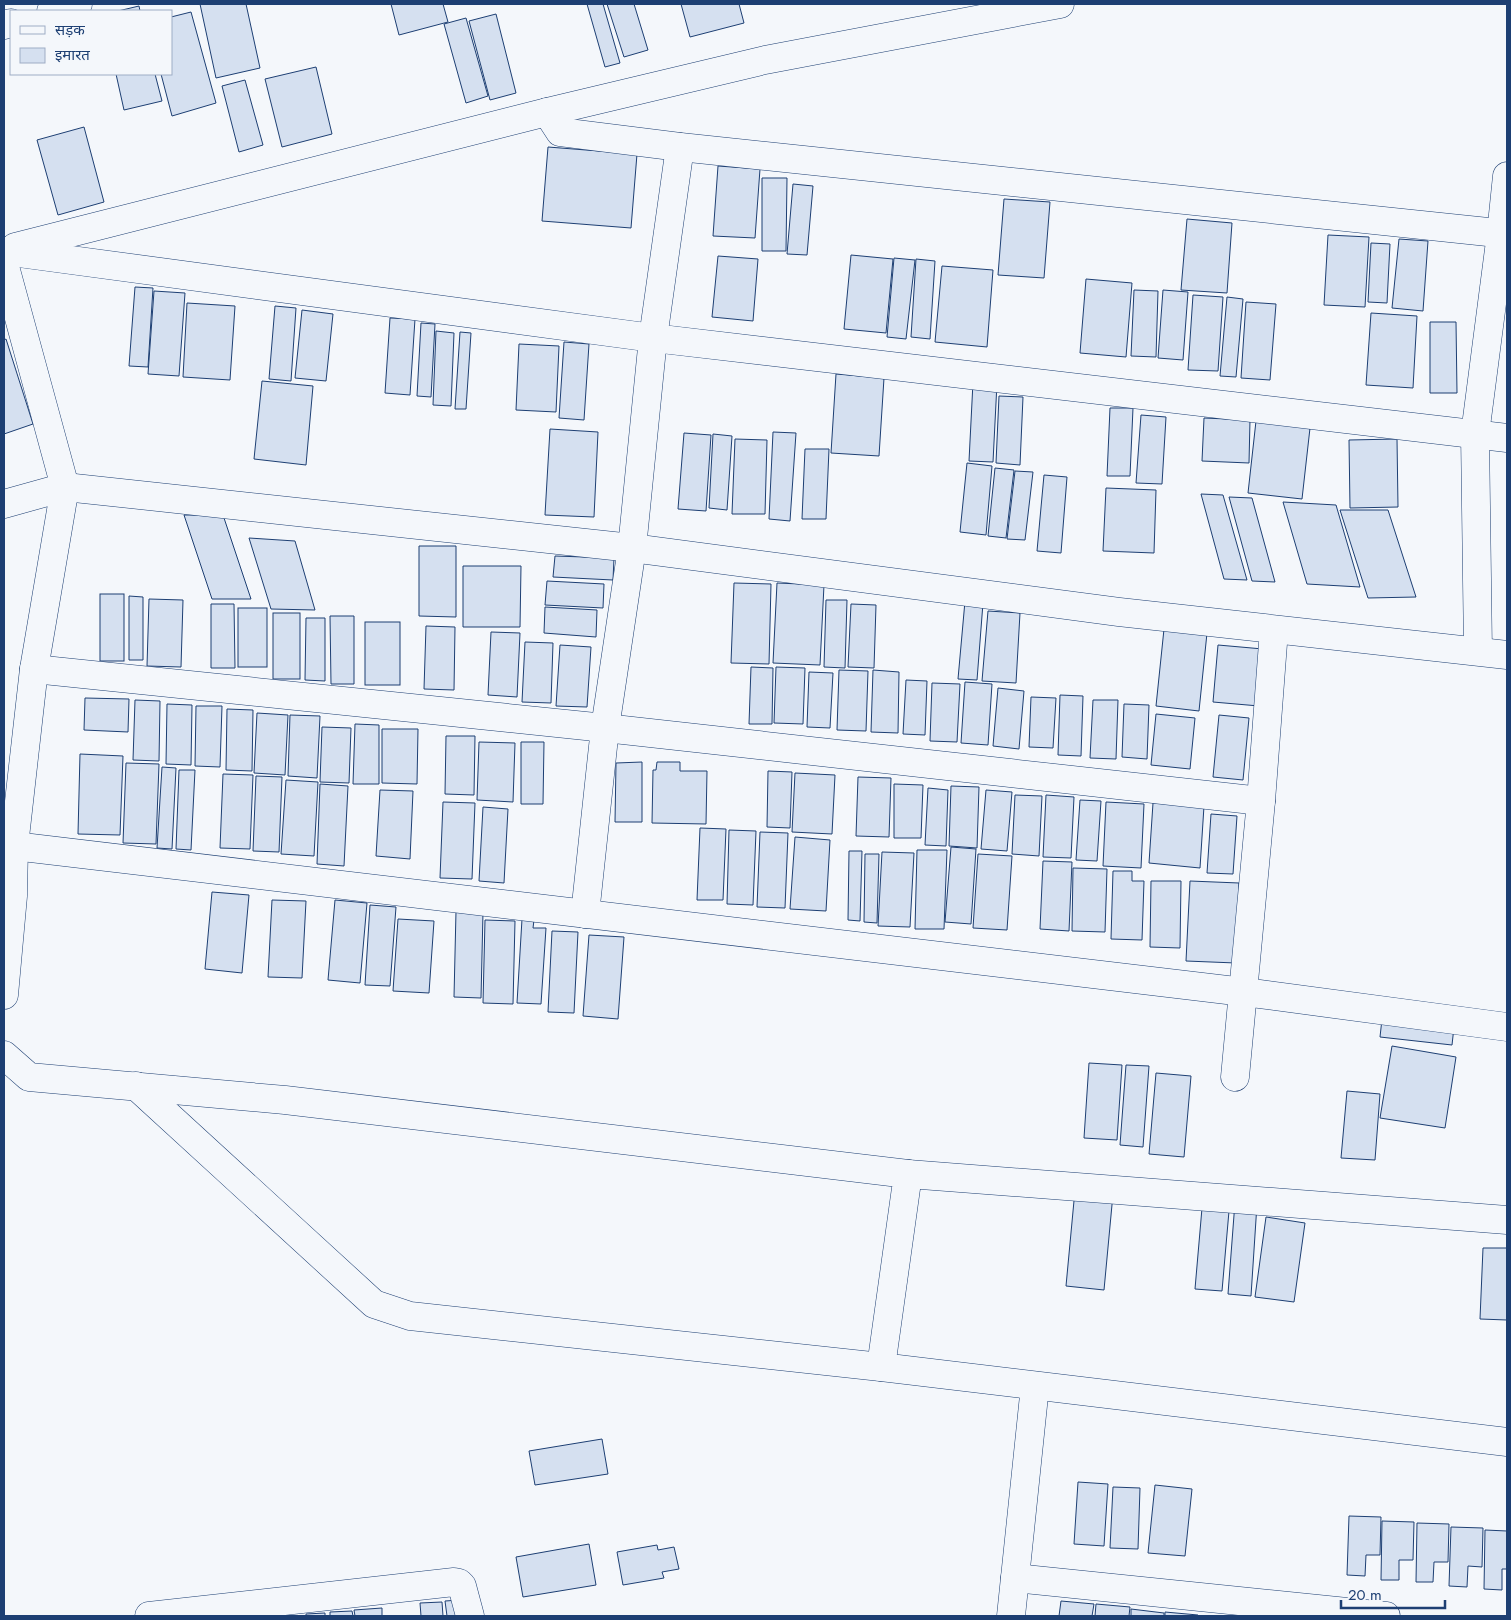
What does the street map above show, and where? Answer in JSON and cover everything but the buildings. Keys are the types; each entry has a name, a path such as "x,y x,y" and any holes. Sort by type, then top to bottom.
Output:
{"street":[{"path":"56,10 78,4"},
{"path":"4,251 547,112 765,60 1060,4"},
{"path":"547,112 560,132 680,147 1504,234"},
{"path":"585,914 605,728 632,548 653,338 680,147"},
{"path":"1478,651 1475,434 1504,234 1507,176"},
{"path":"4,251 653,338 1507,438"},
{"path":"4,263 65,487 34,669 9,893 4,995"},
{"path":"4,504 65,487 632,548 1090,608 1507,655"},
{"path":"1235,1077 1261,801 1274,630"},
{"path":"34,669 605,728 1261,801"},
{"path":"14,846 1244,992 1507,1027"},
{"path":"4,1055 28,1077 295,1101 908,1174 1506,1213"},
{"path":"136,1086 374,1304 410,1316 881,1367 1507,1442"},
{"path":"881,1367 908,1174"},
{"path":"1011,1616 1035,1386"},
{"path":"1015,1578 1386,1616"},
{"path":"149,1616 454,1582 462,1586 470,1616"}]}
